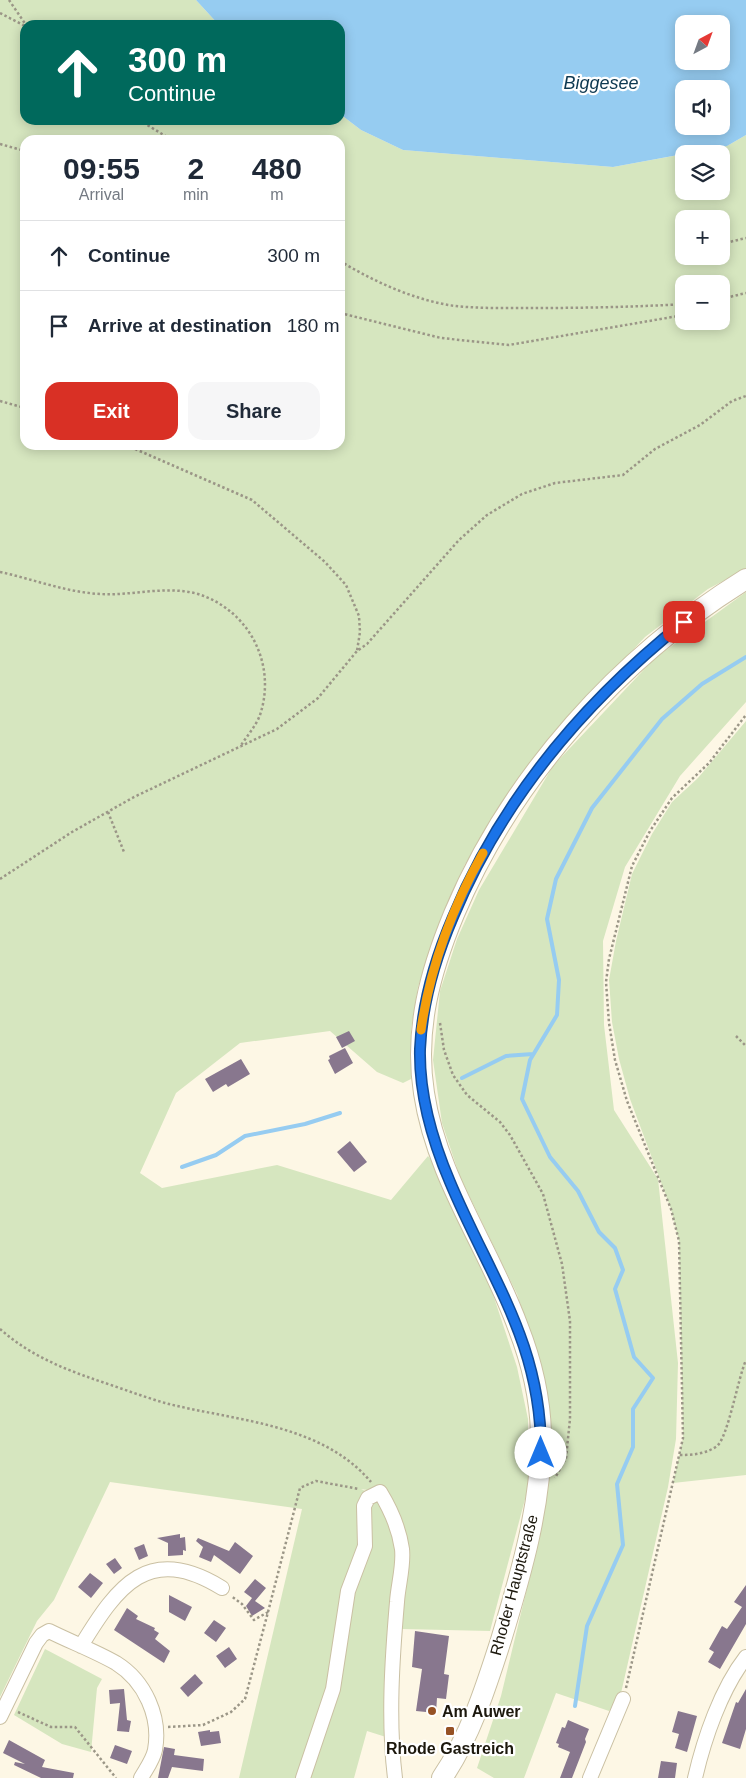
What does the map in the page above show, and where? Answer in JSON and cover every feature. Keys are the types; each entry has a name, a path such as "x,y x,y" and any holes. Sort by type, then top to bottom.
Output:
{"main road":[{"name":"Rhoder Hauptstraße","path":"442,1778 465,1738 492,1668 528,1543 537,1490 541,1431 540,1410 531,1366 514,1318 450,1183 436,1146 423,1089 420,1052 427,995 441,946 481,856 506,814 544,762 596,701 655,645 707,605 746,579"}],"street":[{"path":"303,1778 333,1689 348,1591 365,1546 364,1506 368,1498 380,1492 391,1511 402,1552 396,1602 392,1702 392,1754 395,1778"},
{"path":"81,1646 111,1599 126,1584 150,1571 172,1569 187,1571 202,1576 222,1588"},
{"path":"3,1712 42,1635 50,1632 81,1646 116,1663 129,1674 148,1698 157,1726 154,1752 141,1778"},
{"path":"695,1778 703,1744 737,1669 746,1657"},
{"path":"590,1778 623,1698"}],"path":[{"path":"10,0 22,20"},
{"path":"0,13 20,23"},
{"path":"147,125 164,135"},
{"path":"0,144 20,150"},
{"path":"730,242 746,238"},
{"path":"345,264 366,277 410,294 449,305 504,308 619,308 675,305"},
{"path":"730,297 746,293"},
{"path":"345,314 441,338 509,345 675,317"},
{"path":"0,879 72,832 134,797 262,738 295,717 318,698 357,651 374,637 459,540 487,515 522,494 555,483 623,475 655,449 700,425 732,401 746,396"},
{"path":"0,401 20,407"},
{"path":"137,450 252,500 325,562 346,585 359,616 360,632 357,651"},
{"path":"0,572 58,588 100,594 172,590 197,594 220,603 234,614 252,634 263,664 265,689 260,716 240,748"},
{"path":"623,1698 683,1438 679,1241 671,1209 627,1101 615,1060 609,1023 606,982 613,938 632,866 639,850 661,812 709,763 746,715"},
{"path":"108,812 124,852"},
{"path":"439,1014 444,1050 452,1075 467,1095 500,1122 510,1135 543,1194 562,1264 570,1321 570,1418 566,1458 549,1487 544,1490 537,1490"},
{"path":"736,1036 746,1046"},
{"path":"0,1328 17,1344 45,1361 74,1373 164,1403 244,1420 314,1440 361,1470 380,1492"},
{"path":"679,1456 698,1455 718,1445 725,1433 740,1374 746,1360"},
{"path":"157,1726 203,1725 231,1712 245,1699 300,1488 316,1481 380,1492"},
{"path":"222,1588 242,1604 254,1620 268,1612"},
{"path":"3,1712 51,1726 75,1727 116,1778"}],"green space":[{"path":"0,0 196,0 214,20 20,20 20,125 345,125 345,118 361,130 403,150 613,167 675,156 675,200 730,200 729,145 746,135 746,569 708,589 645,637 544,746 465,864 436,932 418,987 411,1030 411,1079 403,1083 377,1072 330,1031 240,1043 176,1093 140,1173 162,1188 277,1165 391,1200 428,1156 450,1183 469,1222 517,1367 528,1419 528,1488 490,1631 402,1629 407,1554 380,1492 361,1489 372,1493 381,1504 391,1530 396,1553 386,1737 367,1731 354,1778 239,1778 302,1509 110,1482 54,1600 37,1621 0,1697"},
{"path":"746,592 746,702 680,776 625,867 603,941 604,1025 614,1110 658,1179 678,1363 676,1439 668,1487 619,1702 609,1711 556,1693 524,1778 494,1778 477,1768 501,1696 535,1555 552,1451 542,1367 517,1294 460,1177 442,1123 433,1060 440,991 457,939 479,890 553,766 654,659"},
{"path":"746,721 746,1475 673,1483 683,1438 679,1241 671,1209 630,1099 619,1059 612,1022 609,980 632,874 652,834 672,802 698,778"},
{"path":"45,1649 102,1679 97,1688 91,1752 62,1744 14,1715"}],"water":[{"name":"Biggesee","path":"196,0 746,0 746,135 729,145 675,145 675,156 613,167 403,150 361,130 345,118 345,20 214,20"}],"building":[{"path":"349,1031 355,1041 342,1048 336,1037"},
{"path":"345,1048 353,1063 335,1074 328,1060 330,1059 329,1056"},
{"path":"241,1059 250,1074 228,1087 226,1084 213,1092 205,1079"},
{"path":"350,1141 367,1162 354,1172 337,1152"},
{"path":"180,1534 180,1538 185,1537 186,1551 183,1550 183,1555 168,1556 168,1543 157,1538"},
{"path":"198,1538 229,1551 235,1542 253,1556 240,1574 214,1555 211,1562 199,1557 203,1547 196,1541"},
{"path":"144,1544 148,1556 139,1560 134,1548"},
{"path":"115,1558 122,1568 114,1574 106,1564"},
{"path":"90,1573 103,1583 91,1598 78,1587"},
{"path":"255,1579 266,1588 255,1601 265,1608 252,1616 246,1606 252,1598 244,1592"},
{"path":"746,1585 746,1624 720,1669 708,1662 714,1652 709,1649 722,1626 727,1629 742,1607 734,1602"},
{"path":"169,1595 192,1607 185,1621 169,1612"},
{"path":"127,1608 138,1616 136,1619 155,1628 154,1630 159,1633 155,1639 170,1651 164,1663 114,1630"},
{"path":"214,1620 226,1628 216,1642 204,1633"},
{"path":"415,1631 449,1636 444,1674 449,1675 446,1699 437,1698 436,1713 416,1711 422,1669 412,1667"},
{"path":"229,1647 237,1659 225,1668 216,1656"},
{"path":"195,1674 203,1683 188,1697 180,1688"},
{"path":"124,1689 127,1720 131,1721 129,1732 117,1731 120,1703 110,1704 109,1690"},
{"path":"746,1689 746,1729 740,1749 722,1743 736,1702 738,1703"},
{"path":"678,1711 697,1716 687,1752 675,1748 679,1734 672,1732"},
{"path":"568,1720 589,1729 572,1778 560,1778 570,1752 558,1747 559,1744 556,1743 562,1727 565,1728"},
{"path":"210,1730 210,1732 219,1731 221,1743 201,1746 198,1732"},
{"path":"9,1740 45,1760 42,1767 74,1773 73,1778 41,1778 14,1765 15,1762 25,1764 3,1753"},
{"path":"115,1745 132,1751 127,1764 110,1758"},
{"path":"164,1747 175,1749 174,1755 204,1759 203,1771 172,1767 168,1778 158,1778"},
{"path":"661,1761 677,1763 675,1778 658,1778"}],"waterway":[{"path":"575,1706 587,1626 623,1545 617,1484 633,1447 633,1409 653,1378 634,1357 615,1289 623,1270 615,1248 599,1232 578,1191 550,1157 522,1099 530,1060 557,1015 559,980 547,919 556,879 592,808 662,719 702,684 746,657"},
{"path":"462,1078 506,1056 533,1054"},
{"path":"182,1167 216,1155 245,1136 305,1124 340,1113"}],"slow traffic":[{"path":"421,1030 427,995 441,946 460,900 483,853"}],"place":[{"name":"Am Auwer","path":"432,1711"},
{"name":"Rhode Gastreich","path":"450,1731"}],"route":[{"path":"541,1453 540,1410 531,1366 518,1325 450,1183 436,1146 424,1097 421,1074 421,1031 427,995 441,946 460,900 481,856 506,814 544,762 596,701 648,651 684,622"}]}
